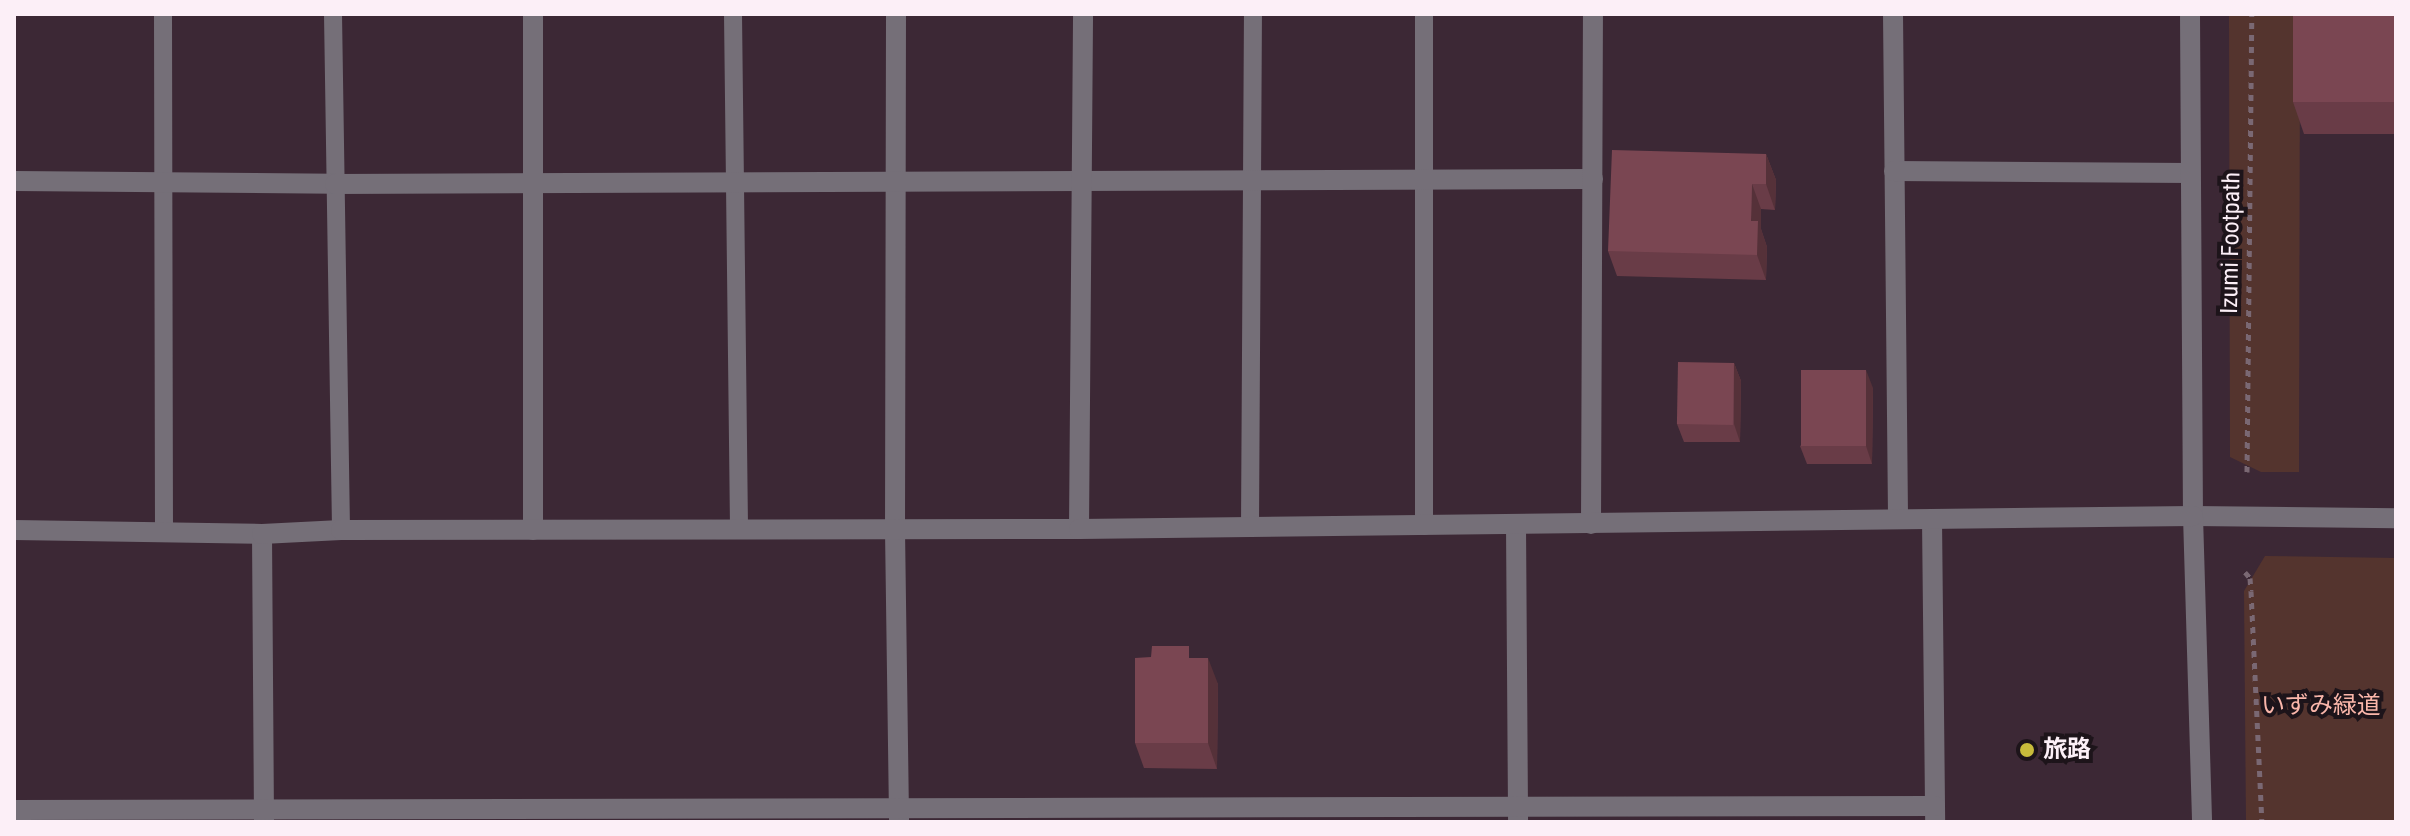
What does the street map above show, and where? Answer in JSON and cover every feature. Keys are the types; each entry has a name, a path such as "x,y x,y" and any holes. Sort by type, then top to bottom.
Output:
{"street":[{"path":"533,14 533,530"},
{"path":"896,14 895,530 899,814"},
{"path":"1079,529 1083,14"},
{"path":"1591,524 1593,14"},
{"path":"1893,14 1898,518"},
{"path":"2190,14 2193,516 2202,822"},
{"path":"1894,171 2190,173"},
{"path":"14,181 335,184 1593,179"},
{"path":"14,530 262,534 341,530 1250,528 1898,518 2396,518"},
{"path":"14,810 263,816 1935,814 1932,519"},
{"path":"1516,525 1518,814"},
{"path":"262,534 263,816"}],"lane":[{"path":"163,14 164,531"},
{"path":"333,14 341,530"},
{"path":"733,14 739,530"},
{"path":"1250,528 1253,14"},
{"path":"1424,14 1424,526"}],"path":[{"name":"Izumi Footpath","path":"2247,472 2252,14"},
{"path":"2245,572 2250,578 2251,591 2262,822"}],"green space":[{"path":"2229,14 2300,14 2299,472 2261,472 2230,457"},
{"name":"いずみ緑道","path":"2265,556 2396,558 2396,822 2246,822 2244,591"}],"building":[{"path":"2293,14 2396,14 2396,102 2293,102"},
{"path":"1612,150 1766,154 1766,184 1752,184 1751,221 1758,221 1757,255 1608,251"},
{"path":"1678,362 1734,363 1733,425 1677,424"},
{"path":"1801,370 1866,370 1866,446 1801,446"},
{"path":"1152,646 1189,646 1189,658 1208,658 1208,743 1135,743 1135,658 1151,657"}],"place":[{"name":"旅路","path":"2027,750"}]}
